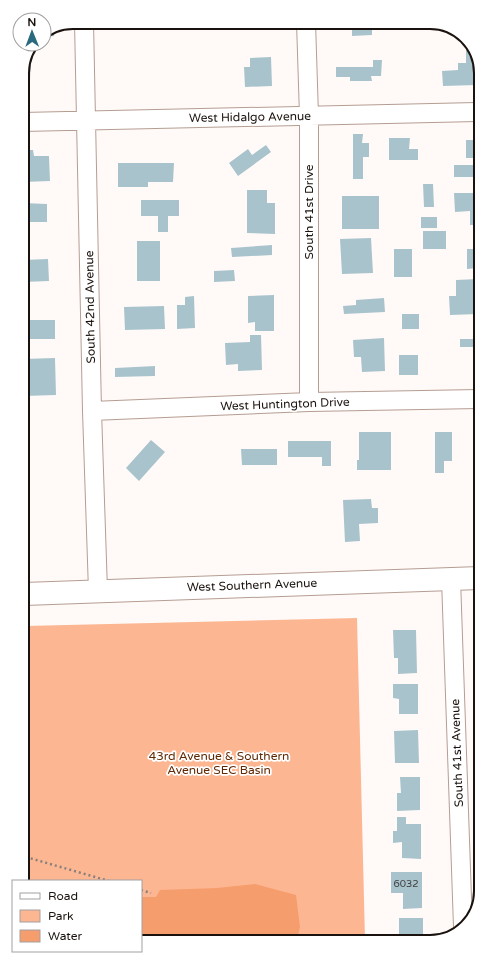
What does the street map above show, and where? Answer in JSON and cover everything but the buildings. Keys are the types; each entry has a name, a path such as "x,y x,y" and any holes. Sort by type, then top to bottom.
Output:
{"main road":[{"name":"West Southern Avenue","path":"29,594 474,578"}],"street":[{"name":"South 42nd Avenue","path":"84,29 92,411 98,591"},
{"name":"South 41st Drive","path":"306,29 309,116 309,402"},
{"name":"West Hidalgo Avenue","path":"29,122 474,112"},
{"name":"West Huntington Drive","path":"92,411 309,402 474,399"},
{"name":"South 41st Avenue","path":"451,579 463,920"}],"path":[{"path":"29,858 106,880"},
{"path":"142,890 151,893"}],"green space":[{"name":"43rd Avenue & Southern Avenue SEC Basin","path":"357,618 365,935 142,935 142,880 29,880 29,626"}],"water":[{"path":"255,884 296,895 300,927 298,935 142,935 142,897 156,897 160,890 217,888"}]}
